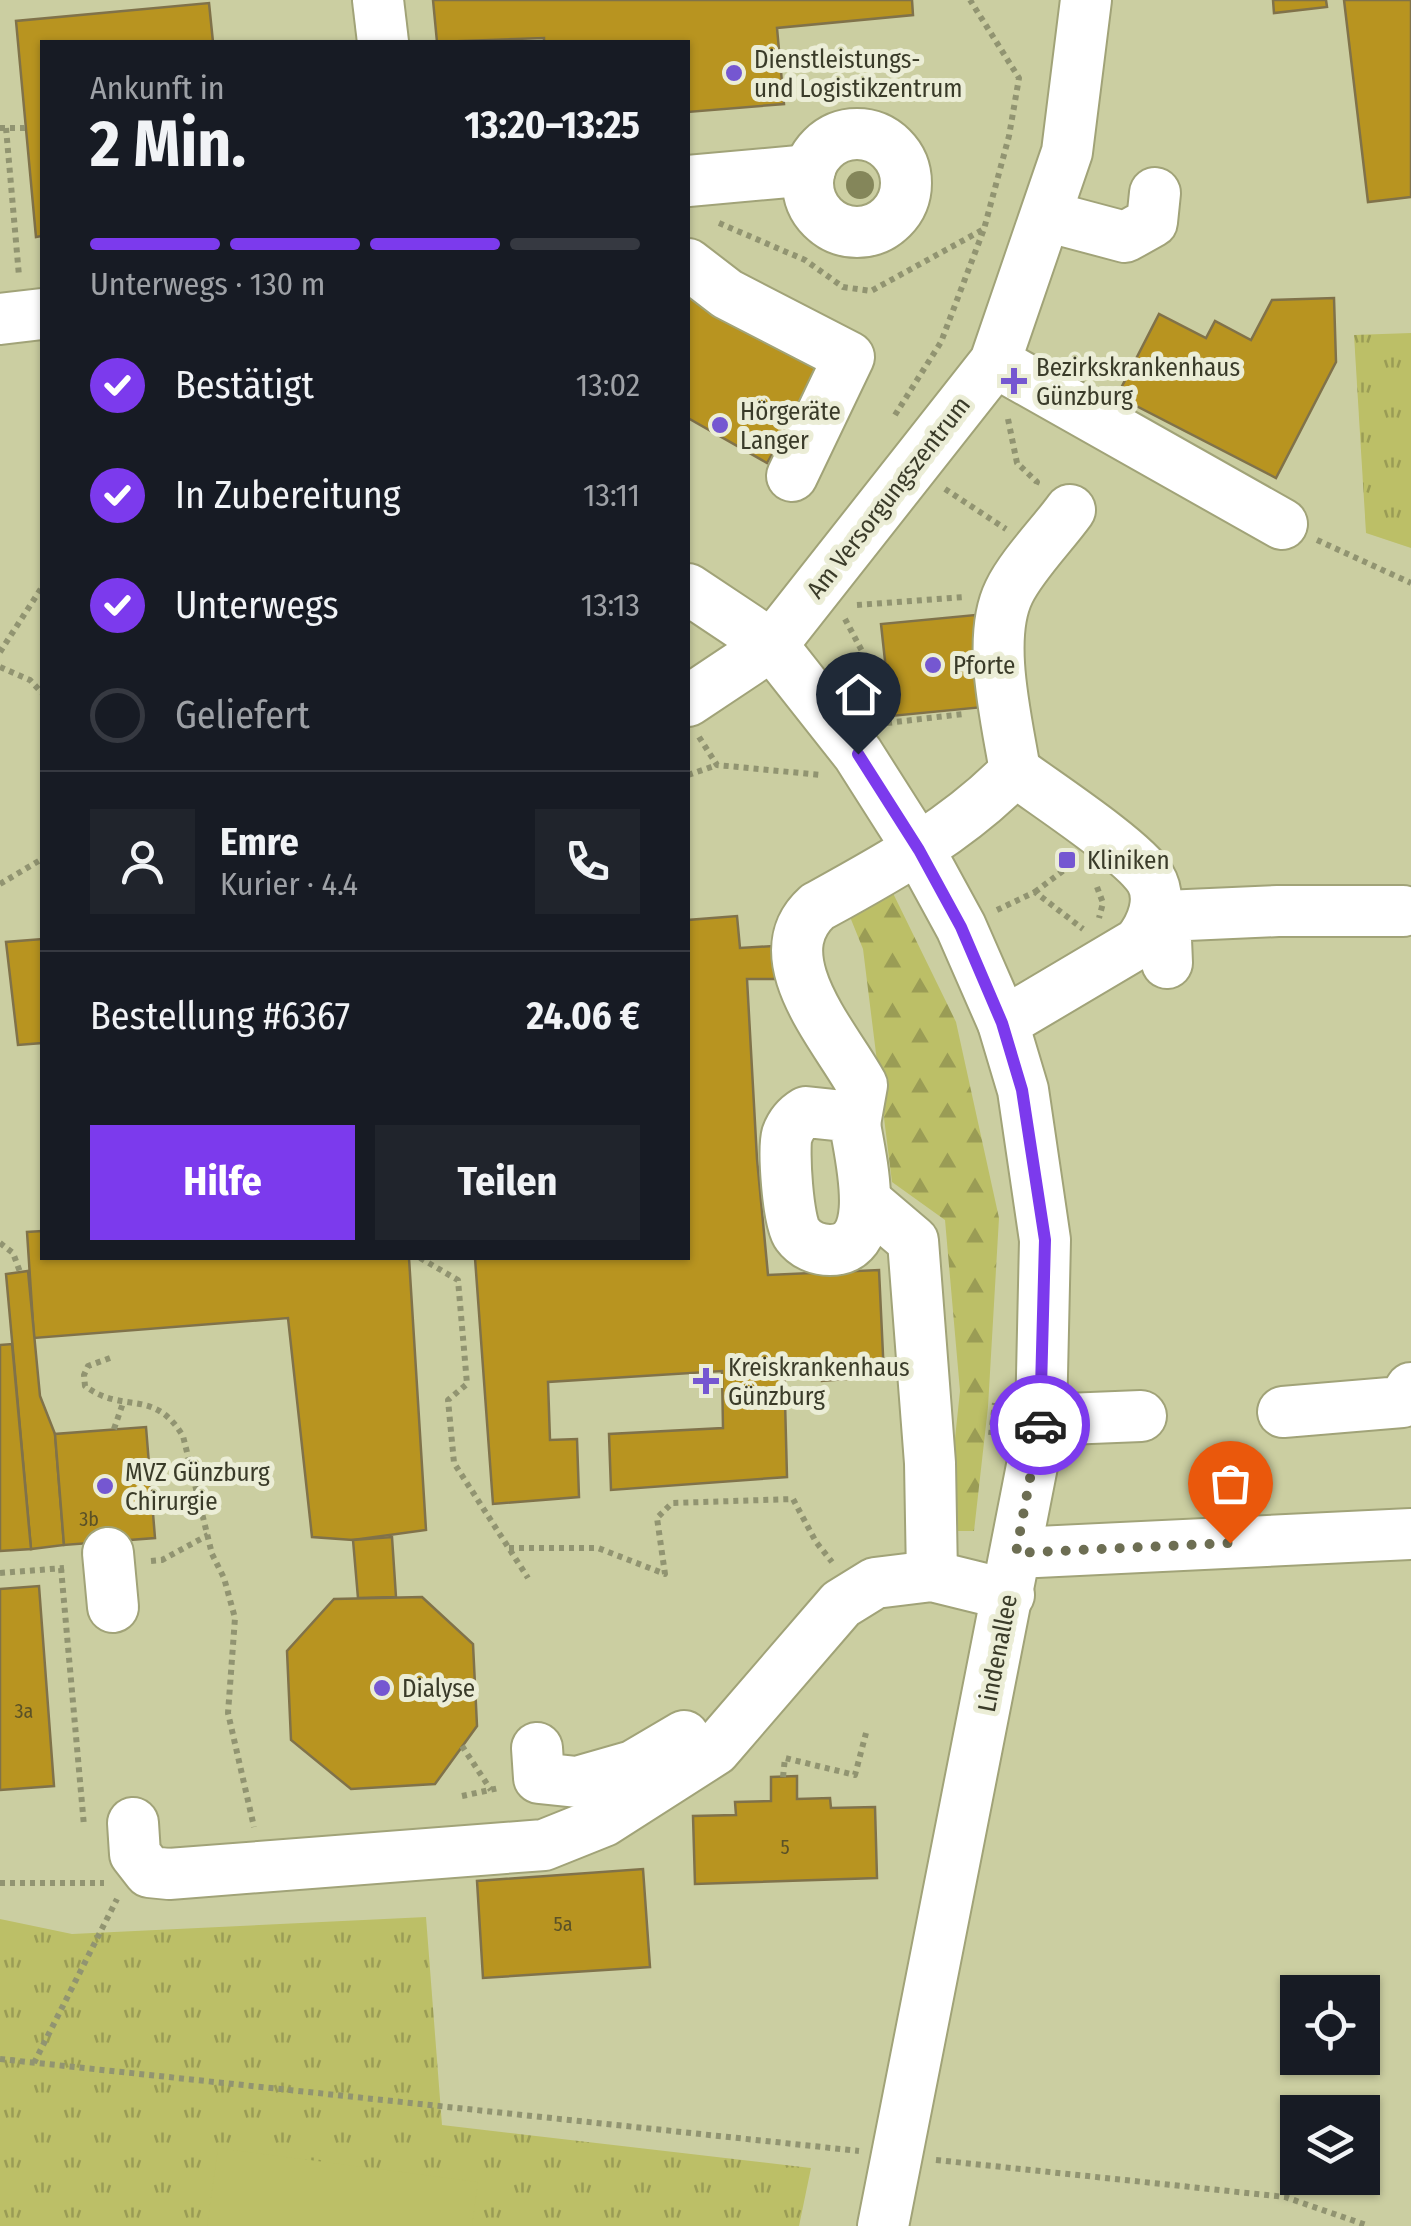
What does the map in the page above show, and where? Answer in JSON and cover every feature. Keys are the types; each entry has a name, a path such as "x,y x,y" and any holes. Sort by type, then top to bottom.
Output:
{"street":[{"path":"378,0 382,40"},
{"name":"Am Versorgungszentrum","path":"690,699 772,645 900,446 995,362 1068,152 1086,0"},
{"path":"792,476 850,357 727,294 693,223 810,170"},
{"path":"1046,216 1125,236 1152,222 1155,193"},
{"path":"995,362 1068,384 1282,524"},
{"path":"1015,771 998,628 1009,592 1049,504"},
{"name":"Lindenallee","path":"690,590 772,645 858,754 919,850 961,927 1002,1023 1022,1090 1045,1240 1041,1420 883,2226"},
{"path":"856,1124 844,1116 806,1112 794,1119 786,1139 792,1226 806,1244 822,1250 838,1250 852,1244 862,1228 866,1201 856,1124 862,1085 802,984 797,940 804,919 817,907 919,850 980,807 1015,771 1045,728"},
{"path":"1015,771 1140,843 1162,932"},
{"path":"1002,1023 1138,943 1150,928 1162,932 1278,910 1403,911"},
{"path":"866,1201 913,1241 930,1463 932,1576"},
{"path":"1284,1412 1402,1402 1411,1388"},
{"path":"1041,1420 1141,1416"},
{"path":"108,1824 135,1854 137,1877 544,1845 604,1822 715,1750 841,1604 875,1584 1411,1534"},
{"path":"108,1553 113,1607"},
{"path":"537,1748 539,1778 577,1782 634,1766 691,1720 770,1684"}],"path":[{"path":"970,0 1019,78 1009,136 984,229 900,446 1007,530 1017,514"},
{"path":"22,316 3,128 26,128"},
{"path":"693,223 722,223 804,260 843,287 871,291 984,229"},
{"path":"995,362 1017,462 1037,482 1049,504"},
{"path":"1282,524 1411,584"},
{"path":"0,652 40,592"},
{"path":"885,723 880,685 838,607 980,596"},
{"path":"0,668 30,680 40,690"},
{"path":"690,775 716,765"},
{"path":"0,884 40,860"},
{"path":"961,927 1035,892 1069,862 1100,890 1103,903 1098,920 1086,931 1035,892"},
{"path":"0,1243 13,1253 20,1272"},
{"path":"423,1260 458,1280 467,1384 448,1400 454,1462 528,1578"},
{"path":"110,1358 88,1366 85,1386 105,1399 153,1405 176,1424 183,1436 212,1554 224,1578 235,1618 228,1713 265,1864"},
{"path":"114,1429 124,1403"},
{"path":"509,1548 598,1548 665,1574 657,1518 672,1503 793,1498 816,1542 858,1594"},
{"path":"61,1568 108,1824"},
{"path":"782,1776 784,1758 855,1775 866,1733"},
{"path":"462,1746 491,1790"},
{"path":"34,2063 137,1877"},
{"path":"0,1883 137,1877"},
{"path":"0,2059 1285,2197 1369,2226"}],"green space":[{"path":"1411,333 1411,548 1366,533 1354,335"},
{"path":"889,885 956,1022 999,1218 988,1407 974,1531 952,1531 947,1514 960,1391 945,1220 892,1182 863,949 846,907"},
{"path":"426,1917 442,2125 811,2168 799,2226 0,2226 0,1919 72,1934"},
{"path":"218,2148 478,2182 472,2226 207,2226"}],"building":[{"name":"Dienstleistungs- und Logistikzentrum","path":"433,0 912,0 913,15 777,28 784,104 690,112 690,40 437,40"},
{"path":"1273,0 1326,0 1327,7 1274,13"},
{"path":"1344,0 1411,0 1411,197 1368,202"},
{"path":"209,3 213,40 40,40 40,236 36,237 16,21"},
{"path":"690,297 820,369 767,463 690,419"},
{"path":"1334,298 1336,362 1276,478 1117,396 1159,314 1206,338 1215,321 1251,340 1272,300"},
{"name":"Pforte","path":"975,615 984,707 891,716 881,624"},
{"path":"737,916 740,948 773,946 775,979 747,979 768,1275 879,1270 884,1376 822,1381 822,1363 784,1363 787,1477 611,1490 609,1434 723,1428 722,1371 548,1382 550,1440 577,1439 579,1497 493,1504 475,1260 690,1260 690,920"},
{"path":"40,939 40,1043 18,1045 6,942"},
{"path":"40,1231 40,1260 409,1260 426,1530 353,1540 312,1537 288,1318 34,1338 27,1232"},
{"path":"28,1271 40,1396 55,1434 64,1545 31,1549 6,1274"},
{"path":"12,1344 31,1549 0,1551 0,1345"},
{"name":"MVZ Günzburg Chirurgie","path":"146,1427 155,1538 64,1545 55,1434"},
{"path":"392,1537 396,1597 358,1598 353,1540"},
{"path":"39,1586 54,1786 0,1790 0,1589"},
{"name":"Dialyse","path":"422,1597 473,1644 477,1726 435,1784 351,1789 291,1740 287,1651 334,1599"},
{"path":"797,1776 797,1799 830,1798 831,1808 875,1807 877,1878 695,1884 693,1816 736,1815 735,1802 771,1801 771,1777"},
{"path":"643,1869 650,1967 483,1978 477,1881"}],"way so far":[{"path":"1040,1425 1016,1553 1230,1543"}],"place":[{"name":"Dienstleistungs- und Logistikzentrum","path":"734,73"},
{"name":"Bezirkskrankenhaus Günzburg","path":"1014,381"},
{"name":"Hörgeräte Langer","path":"720,425"},
{"name":"Pforte","path":"933,665"},
{"name":"Kliniken","path":"1067,860"},
{"name":"Kreiskrankenhaus Günzburg","path":"706,1381"},
{"name":"MVZ Günzburg Chirurgie","path":"105,1486"},
{"name":"Dialyse","path":"382,1688"}],"route":[{"path":"858,754 919,850 961,927 1002,1023 1022,1090 1045,1240 1040,1425"}]}
